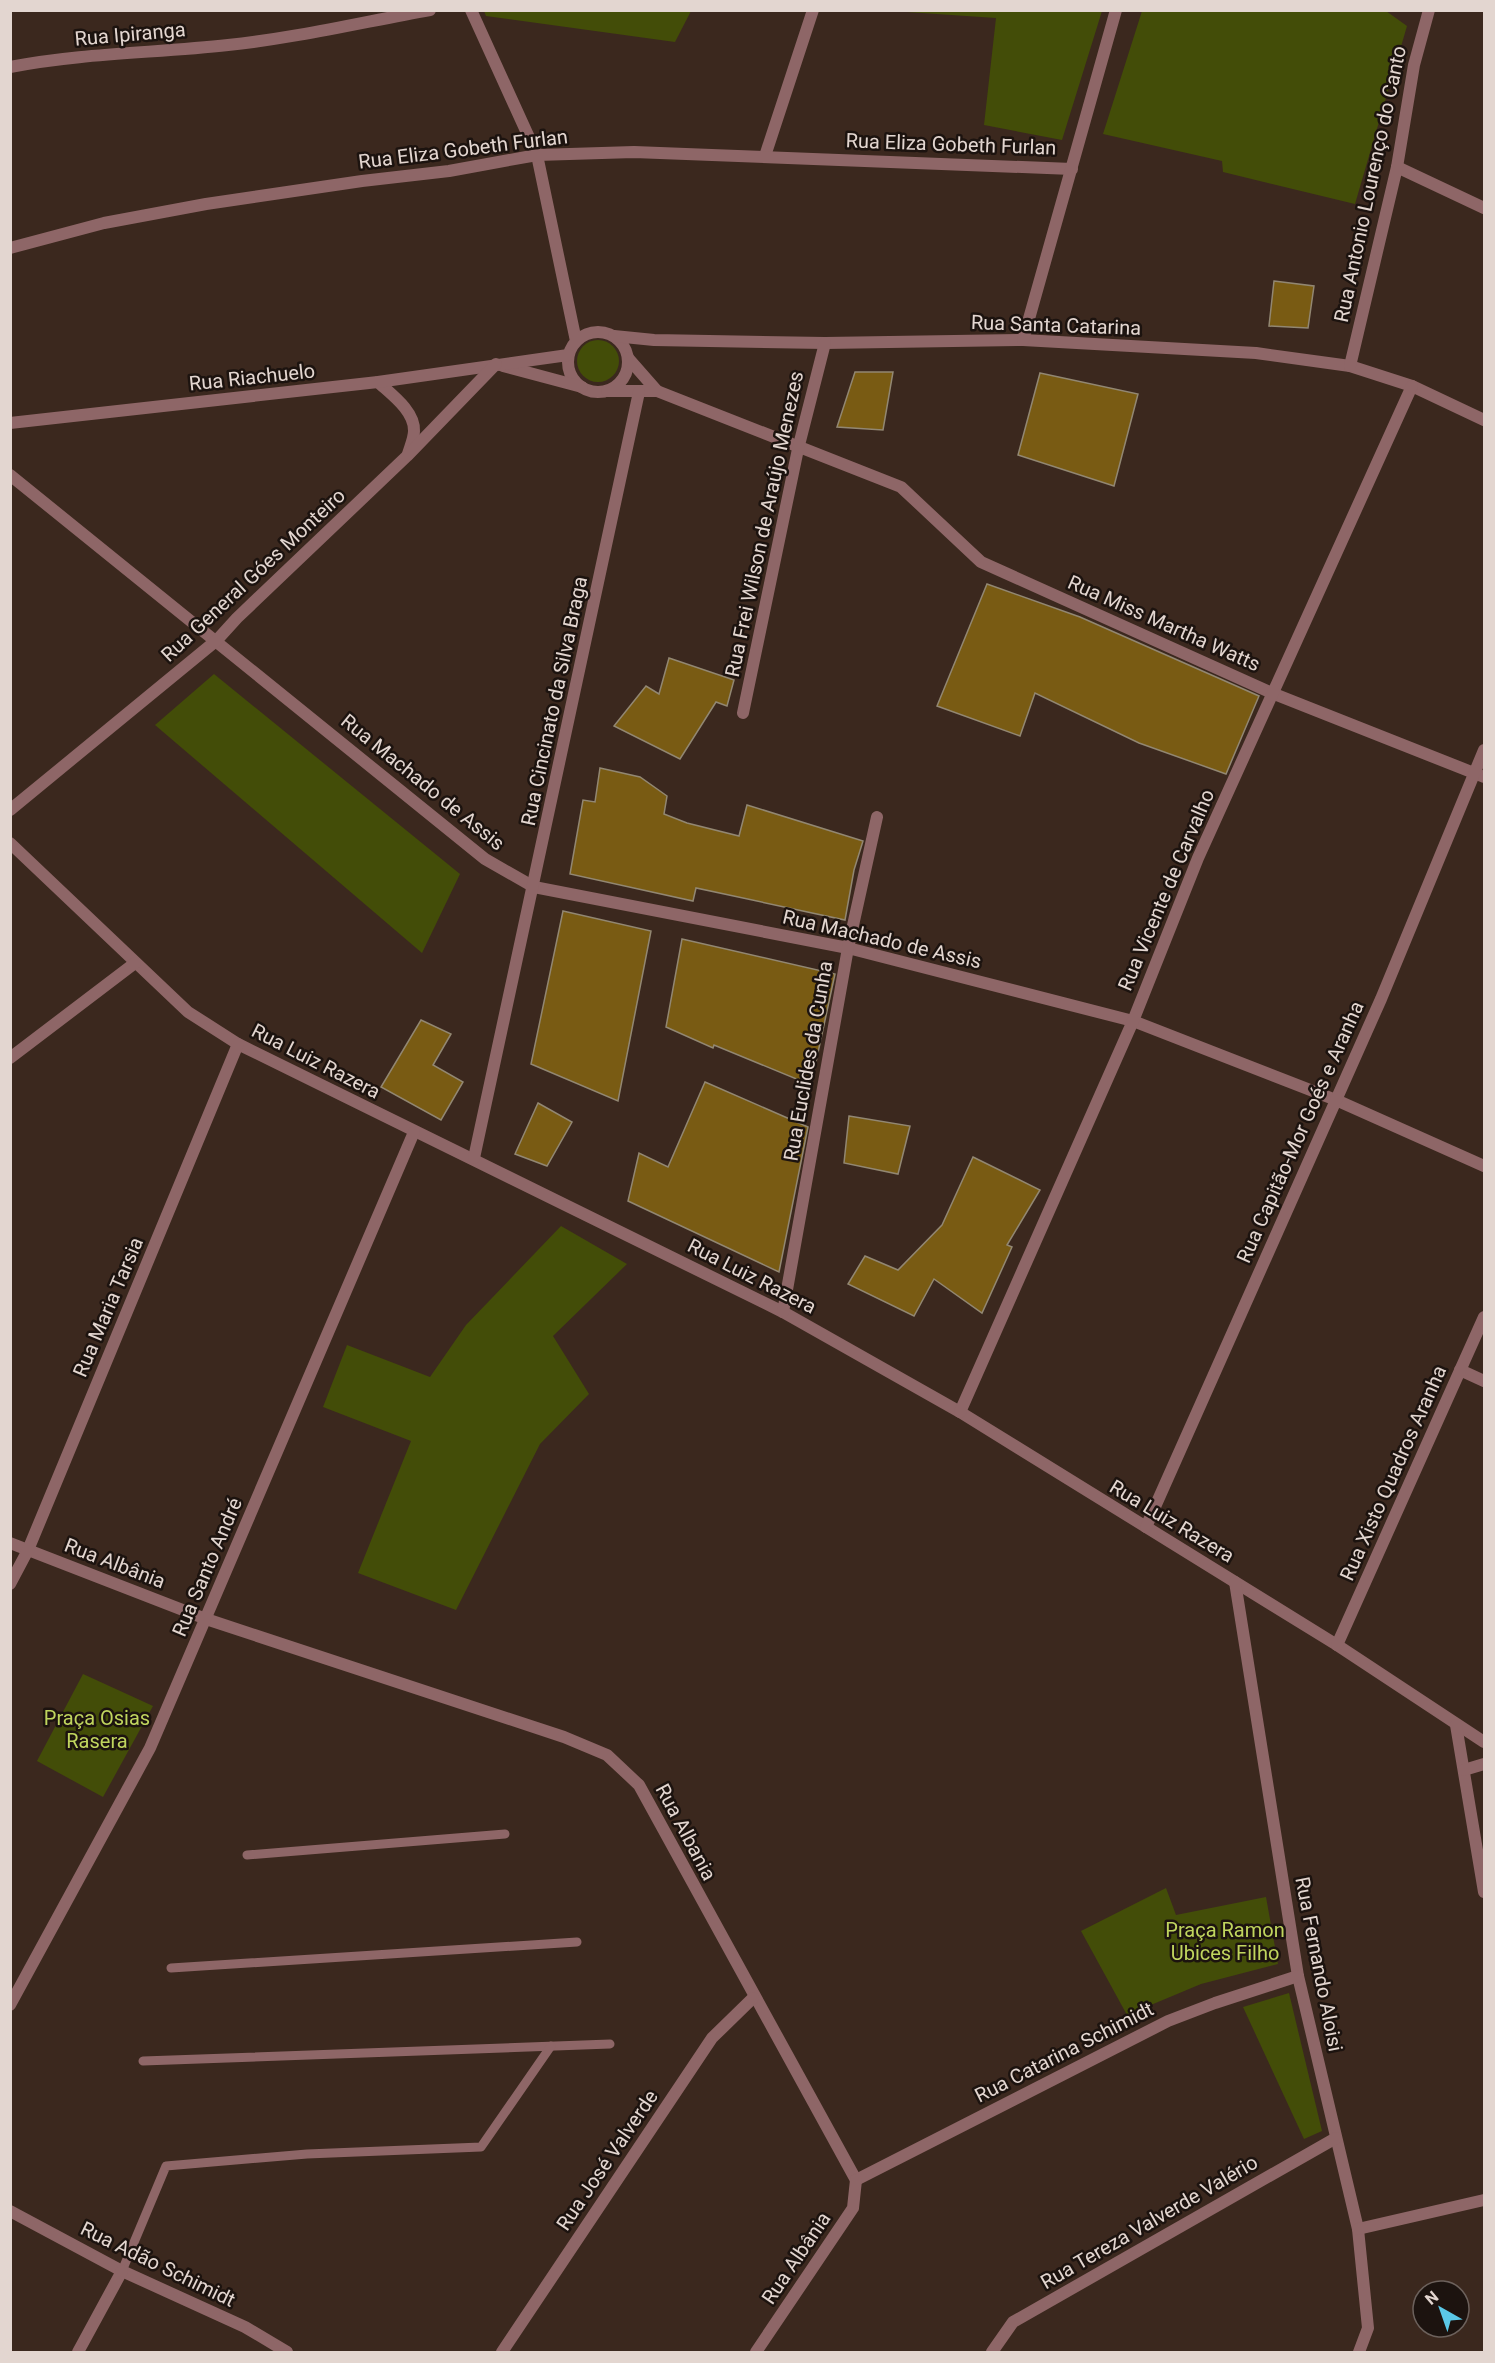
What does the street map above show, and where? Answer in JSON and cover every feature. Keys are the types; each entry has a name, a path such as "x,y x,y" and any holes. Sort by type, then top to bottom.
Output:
{"street":[{"name":"Rua Ipiranga","path":"10,67 42,61 148,53 290,37 430,10"},
{"path":"471,10 537,155 576,341"},
{"path":"765,156 813,10"},
{"path":"1023,340 1116,10"},
{"name":"Rua Antonio Lourenço do Canto","path":"1350,366 1397,167 1414,65 1429,10"},
{"name":"Rua Eliza Gobeth Furlan","path":"10,248 104,223 206,204 449,171 537,155 634,152 1072,169"},
{"path":"1397,167 1485,208"},
{"path":"607,391 615,387 626,374 628,358 626,349 614,336 594,332 576,341 568,355 570,374 582,387 590,391 639,392 657,391"},
{"name":"Rua Santa Catarina","path":"614,336 654,340 825,343 1023,340 1256,353 1350,366 1413,386 1485,420"},
{"name":"Rua Frei Wilson de Araújo Menezes","path":"743,714 798,449 825,343"},
{"name":"Rua Riachuelo","path":"10,423 378,382 568,355"},
{"path":"628,358 657,391"},
{"name":"Rua Riachuelo","path":"496,364 582,387"},
{"name":"Rua General Góes Monteiro","path":"10,810 217,640 237,618 407,456 496,364"},
{"path":"378,382 408,413 414,429 407,456"},
{"name":"Rua Vicente de Carvalho","path":"960,1412 1133,1021 1198,858 1413,386"},
{"name":"Rua Miss Martha Watts","path":"657,391 798,449 852,467 901,487 981,562 1272,693 1480,775"},
{"name":"Rua Cincinato da Silva Braga","path":"474,1158 639,392"},
{"name":"Rua Machado de Assis","path":"10,475 217,640 485,859 534,887 848,948 1133,1021 1336,1100 1485,1166"},
{"name":"Rua Capitão-Mor Goés e Aranha","path":"1146,1527 1480,775 1485,750"},
{"name":"Rua Euclides da Cunha","path":"783,1312 848,948 877,818"},
{"name":"Rua Luiz Razera","path":"10,843 188,1012 238,1044 414,1132 474,1158 783,1312 960,1412 1337,1645 1485,1742"},
{"path":"10,1058 135,963"},
{"name":"Rua Maria Tarsia","path":"10,1584 28,1550 238,1044"},
{"name":"Rua Santo André","path":"10,2005 150,1748 414,1132"},
{"name":"Rua Xisto Quadros Aranha","path":"1337,1645 1485,1317"},
{"path":"1460,1370 1485,1381"},
{"name":"Rua Albânia","path":"10,1543 206,1619"},
{"name":"Rua Fernando Aloisi","path":"1235,1582 1298,1976 1358,2229 1368,2328 1360,2352"},
{"name":"Rua Albania","path":"206,1619 564,1737 607,1755 639,1785 753,1998 856,2180"},
{"path":"1456,1725 1485,1892"},
{"path":"1464,1770 1485,1764"},
{"name":"Rua Catarina Schimidt","path":"856,2180 1168,2021 1298,1976"},
{"name":"Rua José Valverde","path":"502,2352 712,2038 753,1998"},
{"name":"Rua Tereza Valverde Valério","path":"992,2352 1013,2322 1336,2138"},
{"name":"Rua Albânia","path":"756,2352 853,2208 856,2180"},
{"path":"1358,2229 1485,2200"},
{"name":"Rua Adão Schimidt","path":"10,2211 122,2271 245,2327 287,2352"},
{"path":"78,2352 122,2271"}],"lane":[{"path":"247,1855 505,1834"},
{"path":"171,1968 577,1942"},
{"path":"143,2061 610,2044"},
{"path":"122,2271 168,2165 307,2154 481,2147 551,2046"}],"green space":[{"path":"484,11 691,11 675,42 486,16"},
{"path":"892,11 1102,11 1062,140 984,125 996,18"},
{"path":"1142,11 1386,11 1407,26 1355,204 1223,172 1222,161 1103,134"},
{"path":"598,340 613,346 619,361 613,376 598,382 583,376 577,361 583,346"},
{"path":"214,674 460,874 422,953 155,725"},
{"path":"561,1226 627,1264 553,1336 589,1394 540,1444 456,1610 358,1573 411,1441 323,1407 347,1345 430,1377 466,1325"},
{"name":"Praça Osias Rasera","path":"83,1674 153,1706 103,1797 37,1761"},
{"name":"Praça Ramon Ubices Filho","path":"1166,1888 1176,1915 1266,1897 1278,1964 1201,1984 1127,2015 1081,1931"},
{"path":"1289,1993 1322,2131 1304,2139 1243,2007"}],"building":[{"path":"1274,281 1314,286 1308,328 1269,326"},
{"path":"855,372 893,372 883,430 837,427"},
{"path":"1040,373 1138,394 1114,486 1018,455"},
{"path":"987,584 1080,617 1259,696 1226,774 1139,743 1035,693 1020,736 937,706"},
{"path":"669,658 734,680 727,706 716,702 680,759 614,726 646,686 659,694"},
{"path":"600,768 640,777 667,796 664,814 687,823 739,836 747,805 863,841 854,870 845,920 696,888 693,901 570,874 583,800 595,802"},
{"path":"563,911 651,931 618,1101 531,1064"},
{"path":"682,939 835,974 811,1085 714,1045 713,1048 666,1027"},
{"path":"421,1020 451,1034 433,1065 463,1082 441,1120 381,1087"},
{"path":"705,1082 808,1127 779,1272 628,1201 639,1153 668,1167"},
{"path":"538,1103 572,1122 547,1166 515,1154"},
{"path":"849,1116 910,1126 898,1174 844,1163"},
{"path":"973,1157 1040,1190 1007,1245 1012,1247 982,1313 934,1279 914,1316 848,1284 865,1256 898,1270 942,1225"}]}
